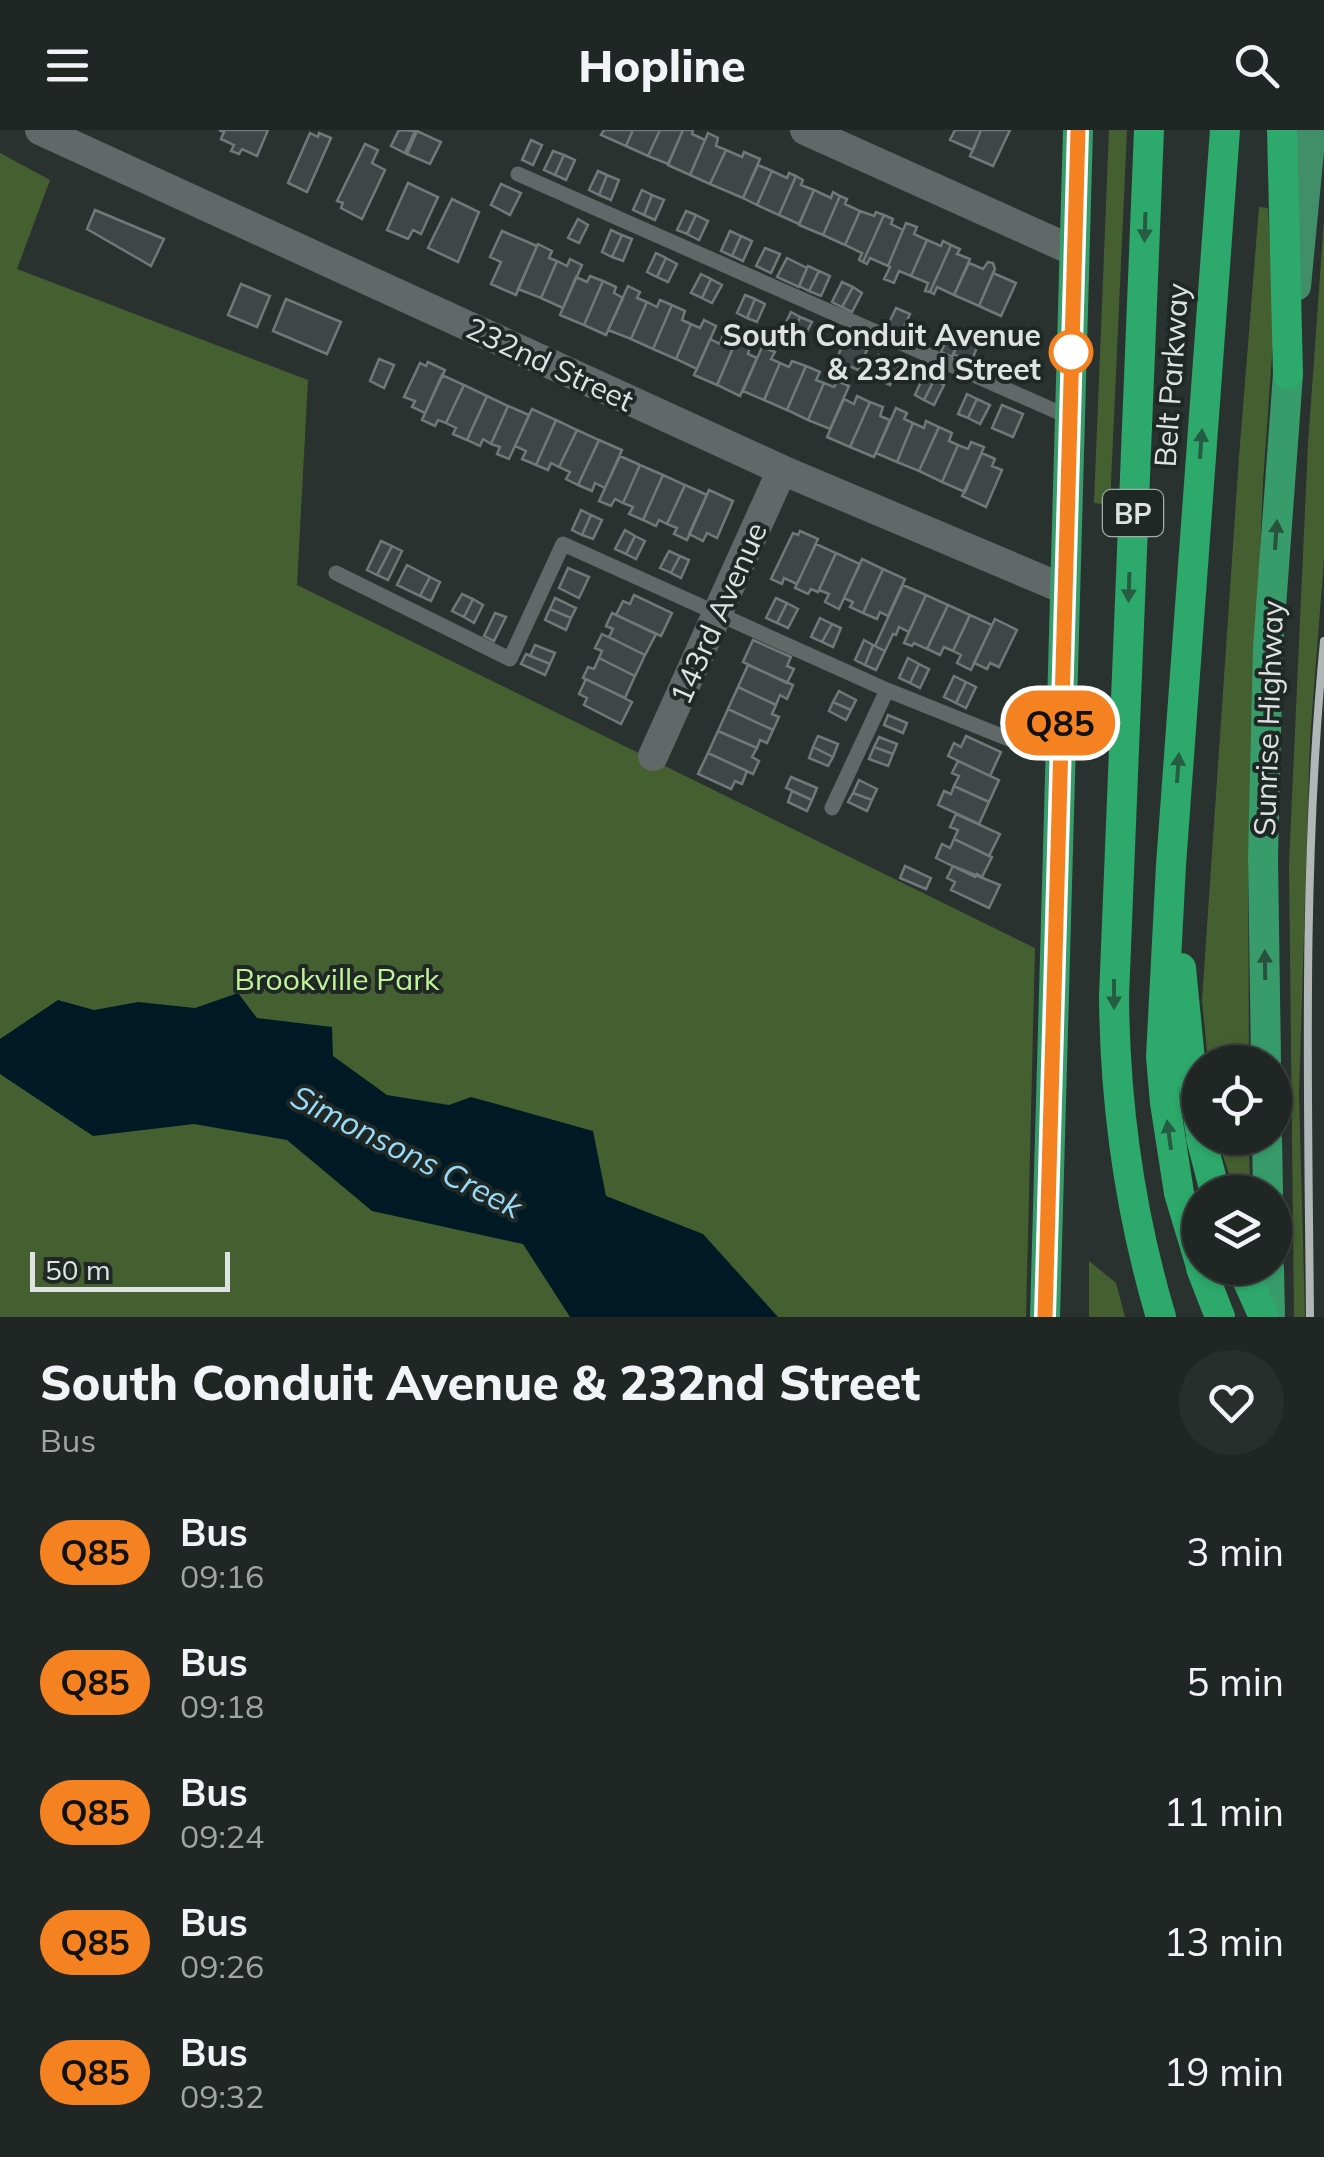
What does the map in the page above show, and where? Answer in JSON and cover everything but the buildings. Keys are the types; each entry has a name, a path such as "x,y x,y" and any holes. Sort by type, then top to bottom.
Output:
{"highway":[{"path":"1044,1317 1078,130"},
{"name":"Belt Parkway","path":"1149,130 1114,1046 1132,1196 1161,1317"},
{"name":"Belt Parkway","path":"1182,1202 1171,1148 1161,1057 1171,866 1225,130"},
{"path":"1282,130 1288,374"},
{"name":"Sunrise Highway","path":"1266,1045 1263,858 1268,648 1288,374"},
{"name":"Belt Parkway","path":"1171,866 1189,1045"},
{"name":"Belt Parkway","path":"1208,1285 1220,1317"},
{"path":"1251,1285 1267,1317"},
{"path":"1267,1317 1268,1285"}],"main road":[{"path":"1288,374 1310,130"}],"street":[{"name":"232nd Street","path":"40,130 782,470 1064,589"},
{"path":"805,130 1074,251"},
{"name":"143rd Avenue","path":"653,756 782,470"}],"lane":[{"path":"518,174 1070,417"},
{"path":"336,573 510,659 564,544 887,690 1059,759"},
{"path":"832,808 887,690"}],"green space":[{"path":"1109,130 1127,130 1110,505 1094,503"},
{"name":"Brookville Park","path":"0,153 50,180 17,269 308,380 297,585 1035,948 1026,1317 0,1317"},
{"path":"1259,207 1268,208 1274,327 1263,482 1248,860 1249,1045 1206,1045 1202,1000"},
{"path":"1324,220 1324,559 1310,739 1299,1095 1305,1317 1294,1317 1289,864 1308,444"},
{"path":"1223,1155 1249,1155 1250,1175 1229,1175"},
{"path":"1089,1261 1116,1283 1125,1317 1089,1317"}],"water":[{"name":"Simonsons Creek","path":"238,993 257,1018 332,1027 333,1056 387,1095 449,1105 471,1097 593,1131 606,1196 703,1234 778,1317 570,1317 523,1244 372,1211 287,1140 194,1124 93,1136 0,1074 0,1039 58,1000 94,1010 138,1002 195,1008"}],"railway":[{"path":"1310,1317 1309,895 1324,641"}],"bus line":[{"name":"Q85","path":"1045,1317 1078,130"}],"place":[{"name":"South Conduit Avenue & 232nd Street","path":"1071,352"}]}
